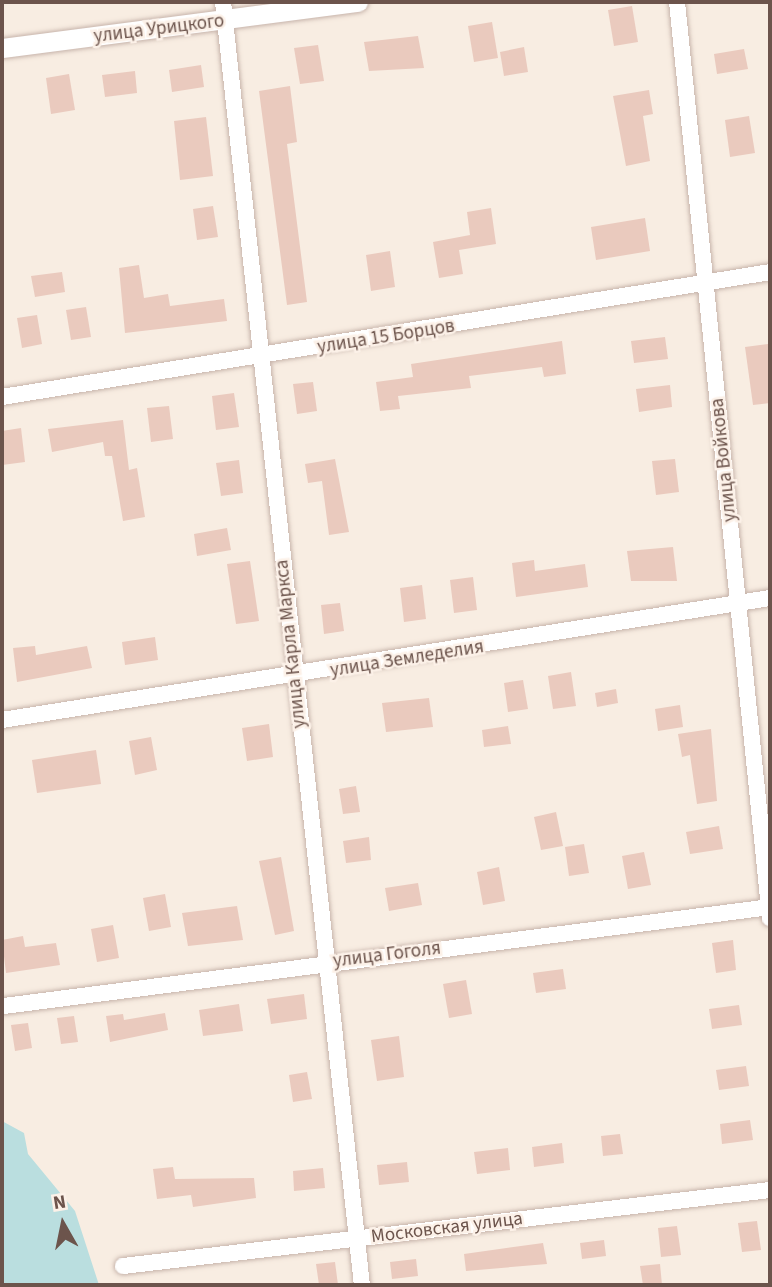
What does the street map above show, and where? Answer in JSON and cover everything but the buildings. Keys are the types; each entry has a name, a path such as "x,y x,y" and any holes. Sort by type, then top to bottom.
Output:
{"street":[{"name":"улица Урицкого","path":"2,48 224,11 358,2"},
{"name":"улица Войкова","path":"677,2 770,911"},
{"name":"улица Карла Маркса","path":"224,11 259,358 362,1285"},
{"name":"улица 15 Борцов","path":"2,397 259,358 706,285 770,272"},
{"name":"улица Земледелия","path":"2,720 295,678 770,598"},
{"name":"улица Гоголя","path":"4,1006 327,963 770,911"},
{"name":"Московская улица","path":"123,1266 770,1190"}],"water":[{"path":"2,1121 24,1133 28,1154 75,1211 99,1285 2,1285"}]}
